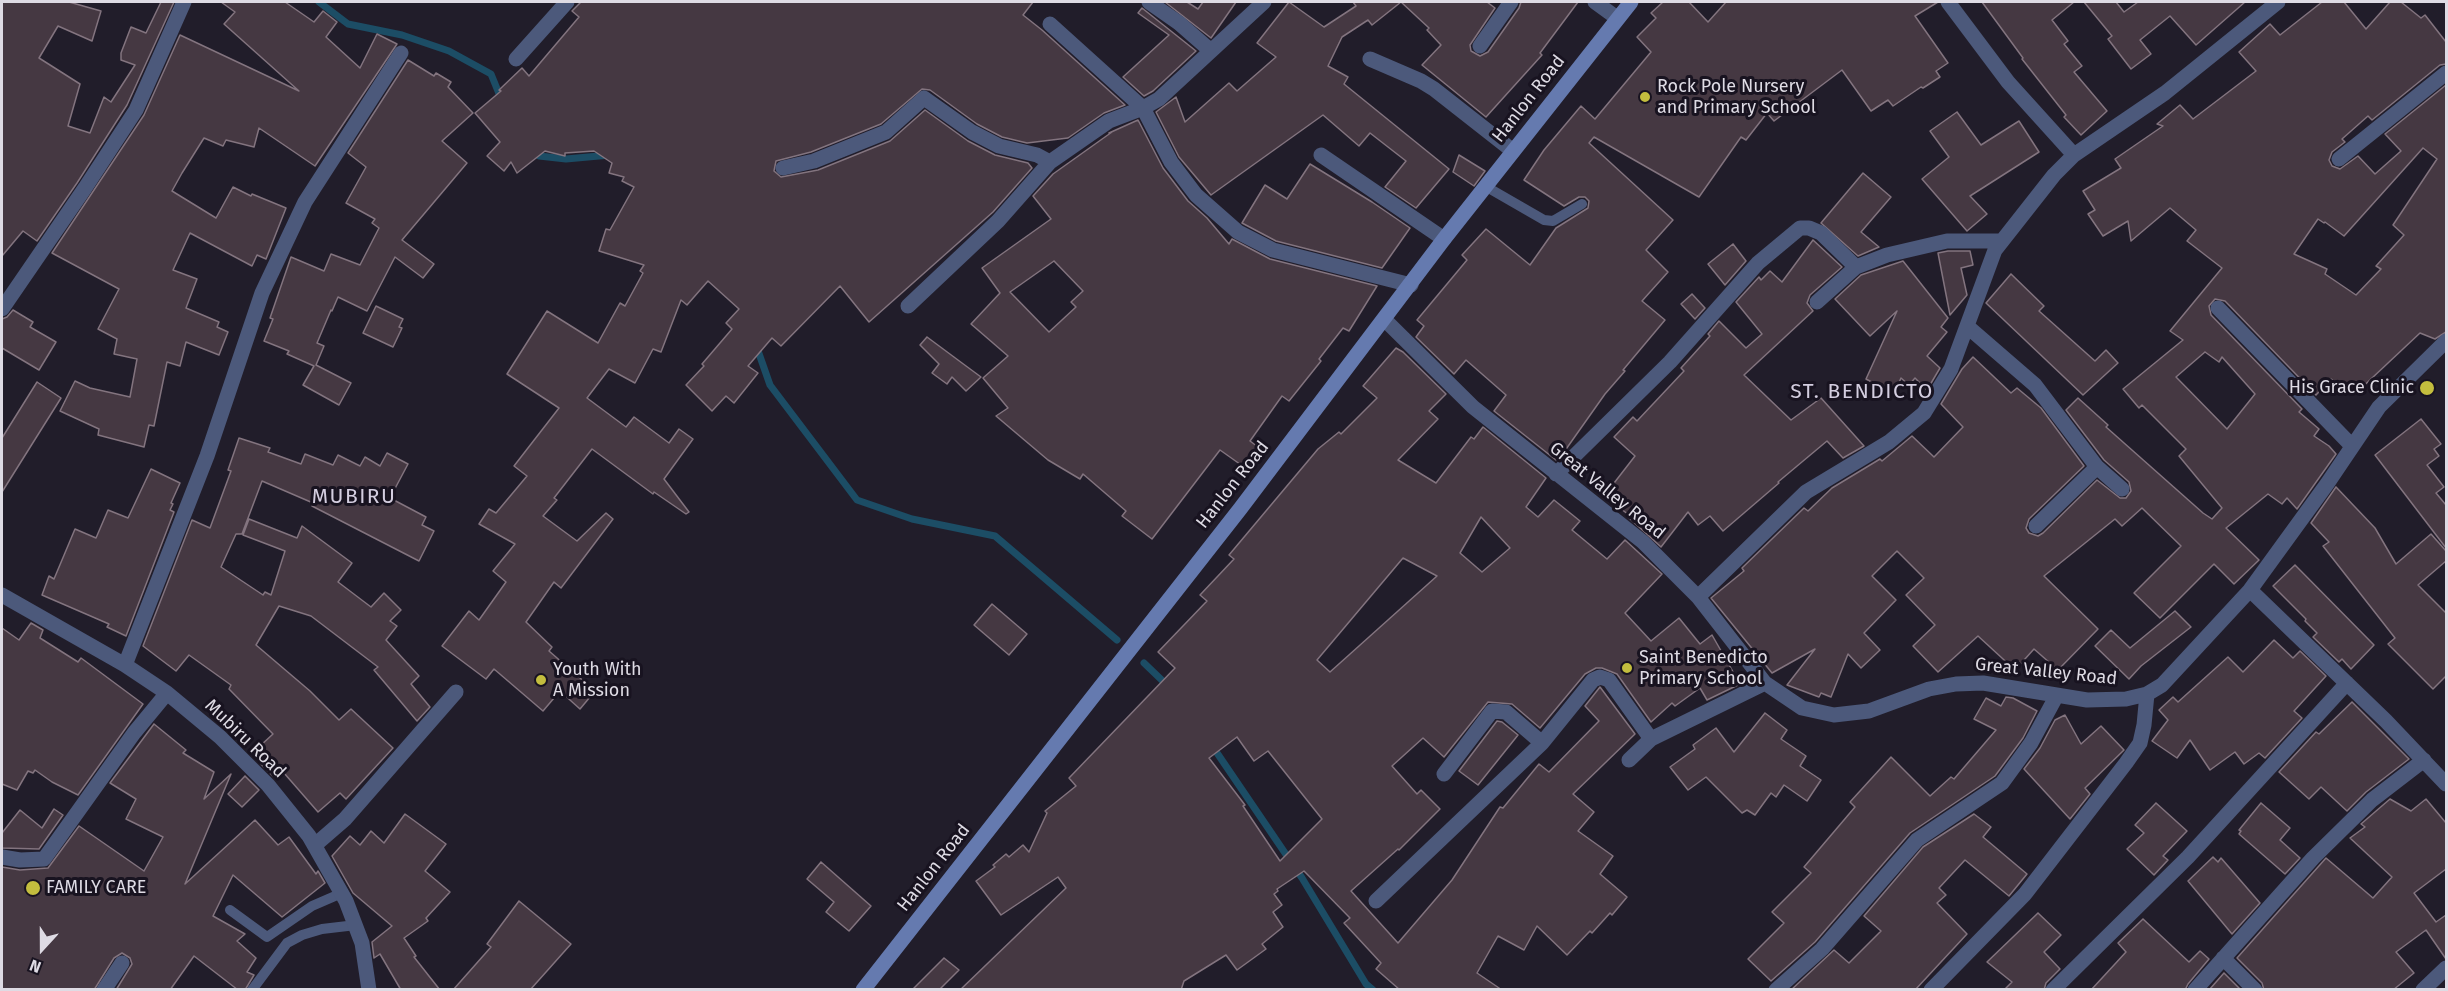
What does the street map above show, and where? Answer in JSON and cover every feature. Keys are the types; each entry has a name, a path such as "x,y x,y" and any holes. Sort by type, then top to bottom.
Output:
{"main road":[{"name":"Hanlon Road","path":"863,990 1385,320 1485,186 1631,2"}],"street":[{"path":"2,309 86,188 136,110 184,2"},
{"path":"516,58 567,2"},
{"path":"1149,2 1179,23 1211,51"},
{"path":"908,306 998,221 1050,162 1109,121 1159,99 1176,86 1264,2"},
{"path":"1480,46 1511,2"},
{"path":"1595,2 1617,18"},
{"path":"1948,2 2008,82 2074,155"},
{"path":"1698,597 1802,496 1889,442 1924,413 1952,369 1991,259 2036,197 2074,155 2165,93 2278,2"},
{"path":"1050,24 1143,108 1172,162 1196,195 1238,232 1272,250 1411,285"},
{"path":"125,665 207,456 262,293 300,210 401,53"},
{"path":"1370,59 1434,89 1513,151"},
{"path":"2339,159 2446,73"},
{"path":"783,168 814,161 886,132 924,98 972,132 999,146 1037,155 1050,162"},
{"path":"1321,155 1444,239"},
{"path":"1556,474 1670,362 1758,263 1800,228 1809,228 1821,233 1856,267"},
{"path":"1816,302 1856,267 1887,255 1947,241 2002,241"},
{"path":"2218,308 2352,446"},
{"name":"Great Valley Road","path":"1385,320 1473,407 1643,542 1698,597 1765,683 1802,708 1834,716 1869,711 1929,689 1956,684 1983,683 2097,700 2126,699 2147,694 2162,685 2250,590 2379,407 2446,341"},
{"path":"1968,327 2036,385 2097,467 2122,489"},
{"path":"2036,526 2097,467"},
{"path":"2250,590 2347,683 2446,784"},
{"name":"Mubiru Road","path":"2,595 125,665 167,693 220,737 268,785 315,845 342,893 362,943 369,990"},
{"path":"1376,901 1542,743 1593,680 1600,677 1609,680 1651,739"},
{"path":"1629,760 1651,739 1765,683"},
{"path":"2053,990 2188,857 2347,683"},
{"path":"315,845 345,819 456,692"},
{"path":"2,857 20,860 44,859 134,733 167,693"},
{"path":"1931,990 2025,894 2126,763 2139,743 2144,725 2147,694"},
{"path":"1776,990 1822,948 1917,840 2002,783 2031,743 2057,695"},
{"path":"1444,774 1492,711 1506,712 1542,743"},
{"path":"2195,990 2340,831 2372,800 2424,760"},
{"path":"2223,958 2255,990"},
{"path":"104,990 122,963"},
{"path":"2424,990 2446,968"}],"lane":[{"path":"1485,186 1544,220 1553,221 1582,204"},
{"path":"230,910 267,937 312,906 342,893"},
{"path":"252,990 287,943 314,932 356,925"}],"building":[{"path":"2,2 69,2 101,11 92,41 58,26 39,58 80,84 68,126 90,133 104,97 111,102 135,65 121,60 121,53 131,27 146,33 161,2 174,2 127,105 77,183 37,241 23,231 2,256"},
{"path":"221,2 285,2 314,22 323,11 337,22 326,37 360,68 377,34 397,44 315,166 259,128 254,147 226,140 223,146 204,138 182,173 172,191 216,218 233,187 286,208 266,259 257,255 252,266 190,233 173,270 197,279 186,308 219,322 217,327 228,332 219,355 186,342 180,366 167,362 154,426 149,425 144,447 98,435 99,429 60,411 75,381 90,388 130,397 137,359 114,354 117,339 98,329 119,289 52,253 144,115 180,35 299,91 224,24 235,12"},
{"path":"581,2 1033,2 1023,15 1125,105 1104,113 1068,138 1027,143 1002,137 977,124 930,90 922,89 881,124 811,152 776,161 774,171 781,177 818,170 890,141 925,110 968,141 995,155 1028,163 1032,168 993,212 869,322 840,286 781,346 772,338 748,366 758,373 734,403 726,396 712,411 686,385 704,366 702,364 732,329 726,323 739,309 708,281 687,305 681,300 661,352 653,349 635,383 609,369 587,398 626,427 634,417 669,443 679,429 693,439 664,479 689,512 686,514 654,492 653,494 592,449 554,498 557,500 543,516 577,541 606,513 613,519 561,588 554,582 526,622 552,647 549,651 595,691 580,709 560,691 543,711 494,669 486,679 442,646 469,611 479,620 506,582 493,571 515,544 479,524 489,509 496,513 527,476 514,466 559,408 507,374 547,311 598,343 620,303 625,306 643,273 640,271 644,265 599,251 606,229 610,230 634,187 622,181 624,177 609,173 612,163 594,151 565,153 565,156 545,151 517,173 511,162 504,171 487,156 500,142 475,113 501,91 499,90 522,68 529,76 579,17 572,11"},
{"path":"1165,2 1187,2 1198,9 1203,2 1236,2 1211,38"},
{"path":"1289,2 1324,27 1356,6 1353,2 1401,2 1372,25 1368,20 1342,37 1328,66 1348,77 1344,84 1449,169 1416,208 1385,187 1406,161 1370,133 1359,146 1323,115 1211,195 1179,157 1156,112 1176,97 1185,122 1229,83 1237,91 1276,57 1257,43"},
{"path":"1401,2 1487,2 1495,8 1470,45 1471,51 1480,56 1488,52 1521,2 1578,2 1540,53 1542,55 1486,117 1422,65 1441,45 1427,30 1429,28"},
{"path":"1663,2 1689,2 1708,22 1726,2 1938,2 1915,16 1948,63 1936,71 1940,77 1923,88 1921,87 1893,106 1888,100 1871,111 1842,70 1774,121 1767,113 1746,140 1741,137 1699,197 1594,137 1589,143 1673,220 1646,250 1668,272 1642,301 1665,320 1623,370 1625,371 1556,460 1494,411 1506,395 1466,360 1454,374 1416,337 1424,326 1417,320 1467,260 1462,255 1486,229 1530,265 1556,228 1588,208 1589,201 1585,197 1579,197 1564,206 1524,180 1544,150 1581,106 1595,119 1651,52 1637,37 1656,18 1651,13"},
{"path":"1982,2 2074,2 2052,20 2068,41 2064,44 2082,66 2074,72 2107,111 2081,135 2064,117 2066,115 2022,59"},
{"path":"2084,2 2116,2 2124,12 2138,2 2245,2 2196,45 2170,16 2140,40 2151,54 2131,69 2108,39 2112,36"},
{"path":"2322,2 2344,2 2366,29 2390,2 2401,2 2421,18 2425,15 2446,42 2446,64 2440,65 2372,120 2368,116 2342,139 2345,142 2332,152 2329,160 2332,166 2340,169 2358,156 2375,174 2401,151 2385,134 2446,85 2446,332 2435,339 2420,333 2355,394 2349,394 2331,379 2316,395 2225,301 2215,299 2209,306 2211,315 2302,409 2299,412 2319,429 2314,436 2336,454 2297,509 2287,498 2282,504 2268,494 2226,528 2259,560 2234,584 2214,564 2160,618 2134,593 2181,546 2142,508 2122,526 2115,519 2044,576 2098,629 2058,670 2034,649 2015,670 1978,636 1938,672 1913,646 1935,625 1906,595 1924,578 1897,551 1872,576 1896,600 1864,633 1880,650 1861,668 1848,654 1831,697 1821,693 1819,697 1787,685 1815,649 1772,673 1711,598 1744,571 1742,568 1804,508 1808,511 1832,488 1880,459 1882,461 1912,436 1934,457 1963,427 1941,404 1962,369 1973,357 2011,393 2017,388 2041,408 2084,466 2029,519 2026,528 2029,533 2038,536 2043,533 2097,480 2120,498 2126,498 2131,491 2129,482 2104,460 2066,410 2078,398 2108,425 2106,427 2203,513 2212,519 2222,508 2179,456 2186,449 2142,405 2139,408 2123,389 2183,340 2170,331 2222,268 2187,241 2196,230 2170,208 2131,241 2128,221 2103,236 2088,214 2095,210 2083,191 2121,168 2115,159 2163,126 2157,124 2180,105 2193,119 2256,71 2239,52 2270,24 2280,35","holes":["2423,148 2437,159 2393,225 2404,235 2376,266 2381,269 2356,295 2325,274 2327,269 2294,254 2318,219 2344,236","2205,352 2219,362 2222,357 2255,394 2227,429 2176,377"]},
{"path":"1142,8 1196,51 1153,91 1144,96 1123,77 1169,35 1138,13"},
{"path":"408,60 434,76 436,73 451,82 448,87 473,113 442,141 467,163 402,240 434,264 423,278 395,257 367,311 338,297 331,310 317,343 324,346 316,365 351,383 339,405 303,385 314,366 287,354 289,351 264,341 273,319 270,318 291,257 324,271 331,254 360,265 379,228 372,223 375,219 346,203 366,167 348,153"},
{"path":"1957,112 1981,145 2019,121 2039,152 1970,196 1987,214 1967,231 1922,179 1949,157 1930,131"},
{"path":"1138,120 1163,168 1188,201 1207,218 1229,244 1232,239 1270,259 1377,286 1349,331 1343,328 1319,359 1321,361 1289,401 1282,396 1250,441 1258,447 1244,467 1220,450 1152,539 1122,516 1126,511 1083,474 1080,479 1048,460 996,416 1008,408 983,378 1008,356 971,324 1000,293 982,268 1051,219 1033,196 1053,174 1112,132 1109,133","holes":["1054,261 1083,291 1071,302 1076,307 1049,332 1010,292"]},
{"path":"1459,155 1485,171 1474,186 1453,172"},
{"path":"1310,164 1410,228 1382,268 1276,241 1242,223 1265,185 1287,199"},
{"path":"1863,173 1891,197 1861,232 1879,247 1858,256 1821,223"},
{"path":"1813,240 1842,267 1810,295 1807,303 1813,311 1744,375 1791,420 1821,398 1864,446 1843,458 1827,441 1723,531 1710,516 1698,525 1688,512 1661,547 1628,517 1629,515 1604,496 1635,456 1614,437 1633,417 1637,421 1684,371 1681,368 1710,336 1708,334 1719,321 1746,348 1762,334 1736,302 1759,277 1761,280 1770,271 1782,282"},
{"path":"1733,244 1746,261 1725,285 1708,264"},
{"path":"1970,251 1973,265 1961,268 1967,295 1950,315 1938,253"},
{"path":"1903,261 1948,318 1941,327 1947,332 1927,356 1940,368 1927,390 1915,378 1909,385 1901,378 1894,394 1866,379 1897,311 1870,336 1835,299 1861,275"},
{"path":"2011,274 2044,306 2039,311 2095,361 2106,350 2118,363 2083,395 1986,303"},
{"path":"1692,294 1705,308 1695,319 1681,304"},
{"path":"376,306 403,319 399,327 402,328 393,347 363,333"},
{"path":"13,310 33,322 30,327 56,342 39,370 2,348 2,319"},
{"path":"927,337 981,377 966,391 952,377 947,384 932,373 939,364 920,345"},
{"path":"1396,348 1403,352 1446,394 1429,411 1438,419 1398,460 1436,483 1471,437 1474,439 1483,427 1546,478 1526,507 1538,517 1554,500 1580,521 1572,530 1607,559 1625,540 1662,574 1625,613 1651,641 1679,618 1700,644 1712,635 1740,684 1707,700 1700,688 1675,706 1672,703 1651,722 1617,674 1602,668 1596,668 1585,674 1540,728 1512,704 1488,702 1444,757 1423,738 1392,766 1417,794 1421,790 1440,809 1399,850 1351,891 1398,943 1452,880 1500,807 1503,808 1539,764 1549,772 1599,721 1585,706 1600,687 1635,734 1573,794 1594,812 1578,831 1613,856 1600,874 1627,897 1612,915 1610,913 1567,955 1537,926 1524,950 1498,936 1477,973 1502,990 1400,990 1376,969 1381,963 1344,923 1350,918 1304,871 1277,889 1278,891 1274,894 1282,905 1273,912 1283,927 1262,944 1266,949 1237,970 1226,955 1184,981 1181,990 960,990 1066,888 1058,877 1001,915 976,881 995,867 993,865 1006,854 1009,857 1023,845 1029,852 1047,813 1045,811 1076,786 1069,778 1175,668 1158,652 1207,601 1200,595 1234,559 1229,555 1318,449 1339,432 1341,434 1377,398 1363,386","holes":["1481,517 1510,548 1482,572 1460,553","1403,558 1437,576 1330,672 1317,660","1237,737 1254,761 1268,751 1322,819 1280,861 1243,806 1245,805 1209,758"]},
{"path":"37,382 61,398 2,492 2,438"},
{"path":"2421,419 2441,444 2434,449 2439,456 2427,465 2444,487 2436,493 2446,505 2446,548 2375,455"},
{"path":"239,438 270,448 268,452 301,464 305,454 333,465 338,455 360,466 365,457 380,466 387,453 408,464 390,498 426,517 422,525 434,531 419,561 312,506 313,503 262,481 242,534 236,534 221,567 263,595 265,592 271,595 285,551 243,535 249,519 297,538 302,526 352,563 338,582 371,607 384,593 401,610 390,621 397,626 386,640 419,676 411,684 430,707 417,721 374,670 378,667 311,616 279,606 256,645 310,691 339,720 351,709 393,748 346,799 340,793 318,812 284,773 281,776 277,772 273,776 258,761 266,753 260,746 273,734 229,689 231,685 189,655 176,671 143,646 192,520 210,528 231,471 228,470"},
{"path":"151,469 180,483 171,503 173,504 170,510 174,512 126,636 107,627 109,624 42,595 49,576 54,579 75,529 96,538 108,510 128,518"},
{"path":"2336,487 2375,528 2396,564 2431,534 2446,551 2446,561 2418,585 2446,613 2446,676 2433,689 2388,644 2395,638 2323,546 2329,542 2311,523"},
{"path":"2295,565 2374,645 2351,669 2342,659 2339,662 2313,637 2317,633 2273,586"},
{"path":"992,604 1027,634 1009,655 974,625"},
{"path":"2175,611 2191,627 2141,666 2129,679 2095,646 2111,630 2130,648"},
{"path":"31,623 43,630 40,638 78,662 81,658 143,704 78,795 52,782 35,770 33,773 28,771 17,790 2,784 2,628 19,640"},
{"path":"2274,640 2293,658 2300,651 2326,676 2294,711 2302,718 2265,758 2259,753 2244,764 2235,752 2210,770 2190,740 2177,758 2152,741 2168,720 2159,710 2173,697 2178,702 2228,657 2243,672"},
{"path":"2006,697 2013,698 2037,711 2023,738 1995,776 1910,833 1815,942 1771,981 1748,959 1784,923 1772,912 1811,873 1804,867 1855,807 1850,802 1891,757 1930,796 1951,777 1954,779 1996,730 1974,719 1986,698 2001,706"},
{"path":"2352,702 2409,759 2366,792 2347,811 2321,787 2309,799 2279,772 2316,732 2319,734"},
{"path":"1765,713 1787,730 1781,739 1806,756 1800,766 1821,780 1807,801 1784,785 1776,797 1771,793 1755,815 1747,810 1742,813 1706,777 1688,790 1670,767 1695,749 1693,745 1716,728 1734,752"},
{"path":"2065,715 2081,744 2101,726 2124,750 2085,788 2090,794 2070,819 2024,769 2040,748 2055,720"},
{"path":"1497,721 1502,722 1518,735 1478,785 1459,771"},
{"path":"154,724 186,750 183,753 214,772 204,799 231,774 185,884 255,820 278,845 289,837 316,874 318,871 325,883 282,917 233,875 213,916 245,934 237,941 256,958 247,972 254,975 245,990 238,990 194,956 170,990 116,990 132,964 130,958 122,953 114,958 94,990 2,990 2,867 20,870 48,868 79,826 144,871 163,837 126,819 136,799 110,783"},
{"path":"245,776 259,790 242,807 228,794"},
{"path":"2390,799 2411,811 2426,799 2446,823 2446,869 2414,893 2436,922 2446,915 2446,959 2426,930 2396,952 2414,973 2393,990 2264,990 2262,983 2237,958 2326,858 2373,898 2392,877 2350,838 2365,827 2361,824"},
{"path":"2156,803 2187,831 2163,856 2168,860 2154,875 2127,849 2144,833 2135,825"},
{"path":"2261,803 2290,828 2280,840 2300,858 2285,874 2239,834 2241,831 2239,830"},
{"path":"54,809 63,815 39,849 2,848 2,833 20,810 42,828"},
{"path":"405,814 446,844 425,871 450,892 426,918 428,921 404,938 416,956 414,957 440,990 401,990 380,954 374,958 372,942 392,926 353,893 332,856 350,836 360,845 371,831 384,843"},
{"path":"1974,814 1991,827 1983,837 2027,874 2009,896 1965,860 1939,888 1946,895 1937,903 1967,934 1915,990 1791,990 1834,950 1849,963 1881,931 1864,916 1923,847"},
{"path":"2213,857 2218,862 2221,858 2260,903 2232,934 2188,881"},
{"path":"821,862 871,906 849,931 826,912 834,902 807,879"},
{"path":"519,901 571,944 530,990 453,990 491,947 487,944"},
{"path":"2038,913 2061,935 2044,952 2060,969 2046,983 2044,990 2004,990 2012,982 1987,962"},
{"path":"2143,919 2189,962 2200,951 2209,959 2185,990 2091,990 2126,952 2118,943"},
{"path":"944,958 959,970 939,990 912,990"},
{"path":"2224,973 2241,990 2209,990"}],"waterway":[{"path":"319,2 348,24 402,35 449,51 491,74 502,101"},
{"path":"534,150 539,156 566,159 610,155"},
{"path":"756,345 770,385 857,500 912,519 995,536 1117,640"},
{"path":"1144,663 1169,687"},
{"path":"1213,747 1302,878 1366,984 1373,990"}],"place":[{"name":"Rock Pole Nursery and Primary School","path":"1645,97"},
{"name":"His Grace Clinic","path":"2427,388"},
{"name":"Saint Benedicto Primary School","path":"1627,668"},
{"name":"Youth With A Mission","path":"541,680"},
{"name":"FAMILY CARE","path":"33,888"}],"district":[{"name":"ST. BENDICTO","path":"1862,392"},
{"name":"MUBIRU","path":"354,497"}]}
